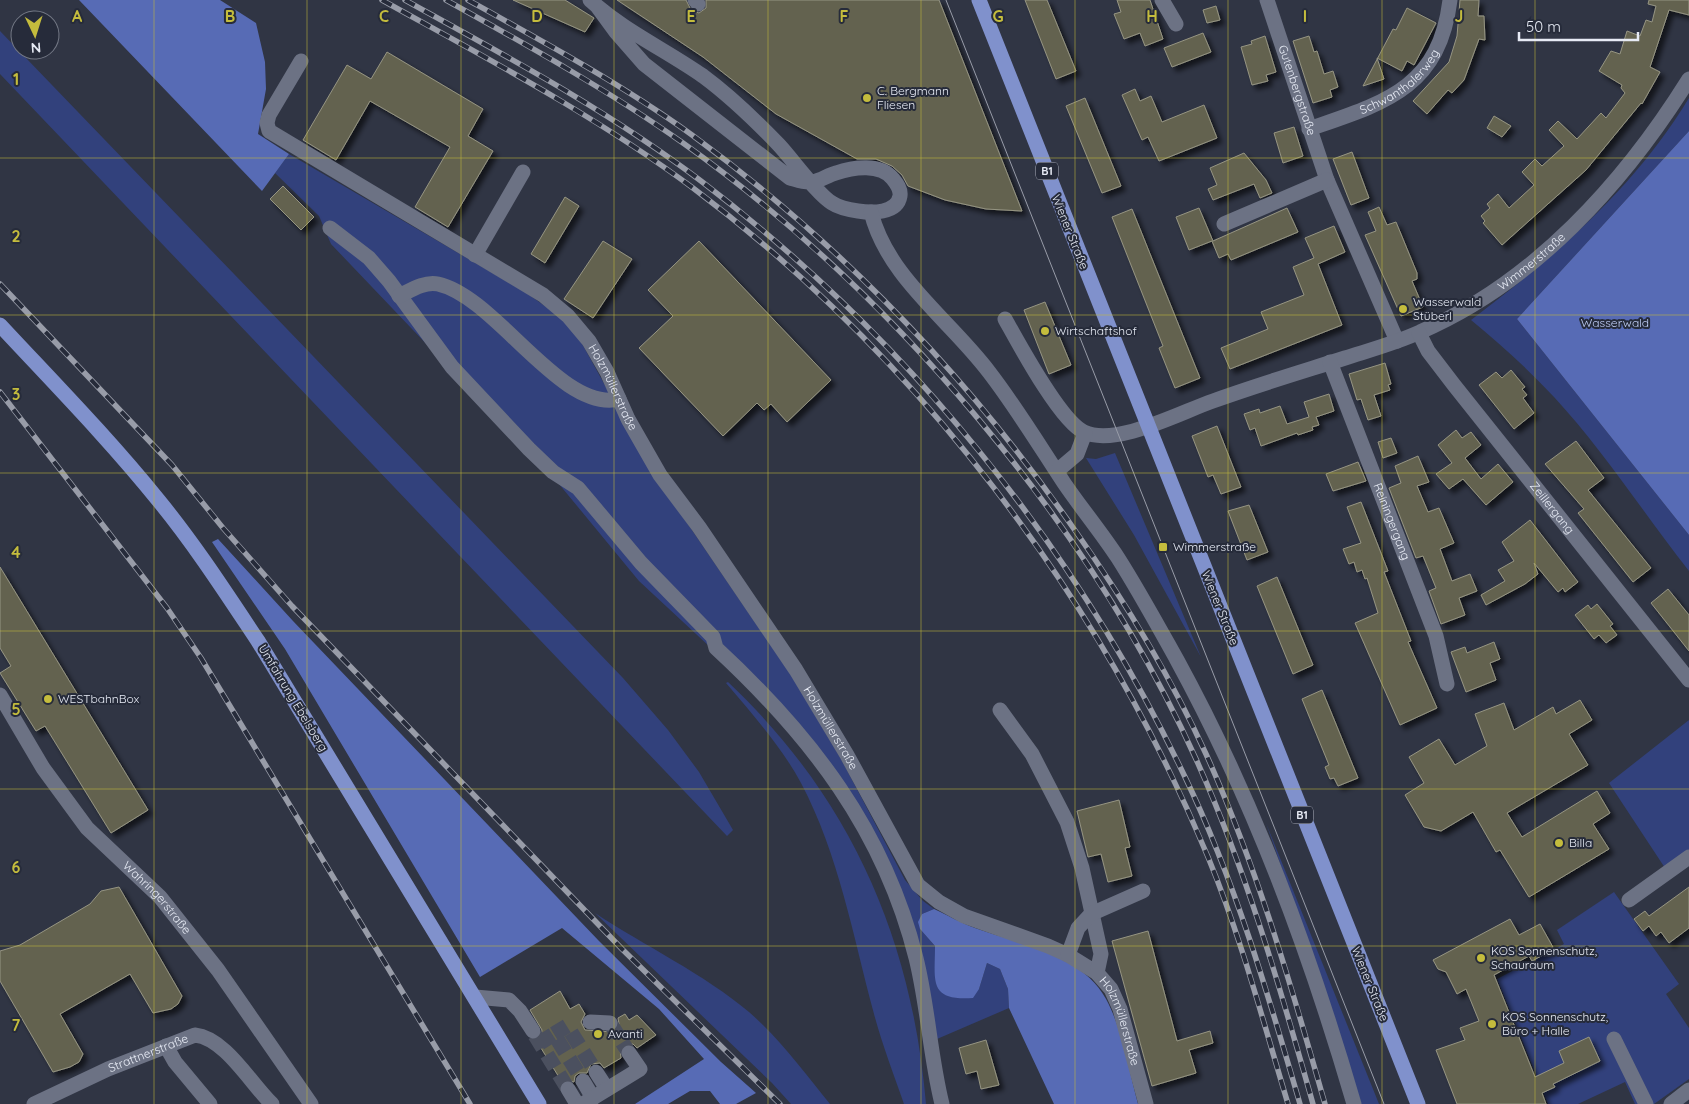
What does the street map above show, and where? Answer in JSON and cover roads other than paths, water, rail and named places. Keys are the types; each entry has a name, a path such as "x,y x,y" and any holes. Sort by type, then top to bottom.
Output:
{"main road":[{"name":"Wiener Straße","path":"979,0 1418,1104"},
{"name":"Umfahrung Ebelsberg","path":"0,325 102,432 160,502 209,568 258,641 539,1104"}],"street":[{"path":"1162,0 1176,24"},
{"name":"Gutenbergstraße","path":"1267,0 1327,180 1397,341"},
{"name":"Schwanthalerweg","path":"1310,130 1386,100 1425,69 1436,53 1442,37 1450,0"},
{"path":"593,3 622,26 702,76 729,97 766,132 812,182 833,204 857,211 871,212 891,208 898,202 899,187 891,176 876,169 854,168 812,182 790,178 670,85 638,57 593,3"},
{"name":"Holzmüllerstraße","path":"301,62 269,115 267,123 269,131 543,295 568,316 589,341 607,372 619,399 660,475 699,527 796,670 847,755 918,885 938,902 964,916 1068,955 1097,973 1111,989 1120,1009 1146,1104"},
{"name":"Wimmerstraße","path":"1085,433 1107,436 1147,425 1211,401 1397,341 1454,316 1492,292 1534,261 1570,228 1636,156 1689,79"},
{"path":"475,254 523,172"},
{"path":"1224,224 1327,180"},
{"path":"871,212 880,239 890,255 913,287 987,370 1118,558 1138,592 1223,750 1277,872 1306,953 1354,1104"},
{"path":"330,228 369,258 452,367 529,449 553,472 578,488 641,563 713,637 716,648 792,723 842,791 872,841 892,883 905,919 918,968 942,1104"},
{"path":"399,296 423,285 438,284 456,291 476,303 535,358 571,385 593,398 608,402 619,399"},
{"path":"1005,319 1034,370 1070,421 1085,433 1077,454 1057,471"},
{"name":"Zeillergang","path":"1419,332 1428,351 1444,372 1689,680"},
{"name":"Reiningergang","path":"1330,362 1436,636 1447,684"},
{"name":"Wahringerstraße","path":"0,695 43,768 87,828 160,897 218,970 311,1104"},
{"path":"1000,710 1032,754 1067,822 1082,868 1101,954 1097,973"},
{"path":"1630,900 1689,857"},
{"path":"1068,955 1078,928 1092,914 1143,891"},
{"path":"475,997 509,1000 520,1011 533,1032"},
{"path":"590,1022 610,1023"},
{"name":"Strattnerstraße","path":"34,1104 108,1069 195,1036 210,1040 232,1059 272,1104"},
{"path":"1614,1039 1646,1104"},
{"path":"166,1046 175,1062 210,1104"},
{"path":"583,1081 588,1101 640,1069 629,1053"},
{"path":"596,1072 607,1089"},
{"path":"568,1089 577,1104"},
{"path":"1671,1104 1689,1090"}],"tunnel":[{"path":"610,1023 629,1053"},
{"path":"554,1034 567,1026 596,1072"},
{"path":"540,1043 554,1034 583,1081"},
{"path":"535,1035 568,1089"}],"tram line":[{"path":"946,0 1384,1104"}],"railway":[{"path":"382,0 580,112 693,188 775,255 853,327 926,405 994,488 1057,576 1114,667 1164,761 1220,887 1251,979 1288,1104"},
{"path":"405,0 519,63 594,108 666,155 701,181 776,242 848,307 915,377 978,450 1037,527 1091,608 1141,691 1185,777 1220,856 1235,897 1276,1021 1300,1104"},
{"path":"446,0 537,51 655,123 761,203 837,269 910,342 979,419 1042,501 1101,585 1152,671 1196,759 1231,843 1261,929 1313,1104"},
{"path":"468,0 638,98 692,135 800,221 900,316 991,419 1034,473 1093,556 1145,638 1162,667 1206,754 1241,840 1272,927 1325,1104"},
{"path":"0,284 172,465 223,528 292,606 622,949 780,1104"},
{"path":"0,392 167,608 201,658 470,1104"}],"place":[{"name":"C. Bergmann Fliesen","path":"867,98"},
{"name":"Wasserwald Stüberl","path":"1403,309"},
{"name":"Wirtschaftshof","path":"1045,331"},
{"name":"Wimmerstraße","path":"1163,547"},
{"name":"WESTbahnBox","path":"48,699"},
{"name":"Billa","path":"1559,843"},
{"name":"KOS Sonnenschutz, Schauraum","path":"1481,958"},
{"name":"KOS Sonnenschutz, Büro + Halle","path":"1492,1024"},
{"name":"Avanti","path":"598,1034"}],"park label":[{"name":"Wasserwald","path":"1615,323"}]}
